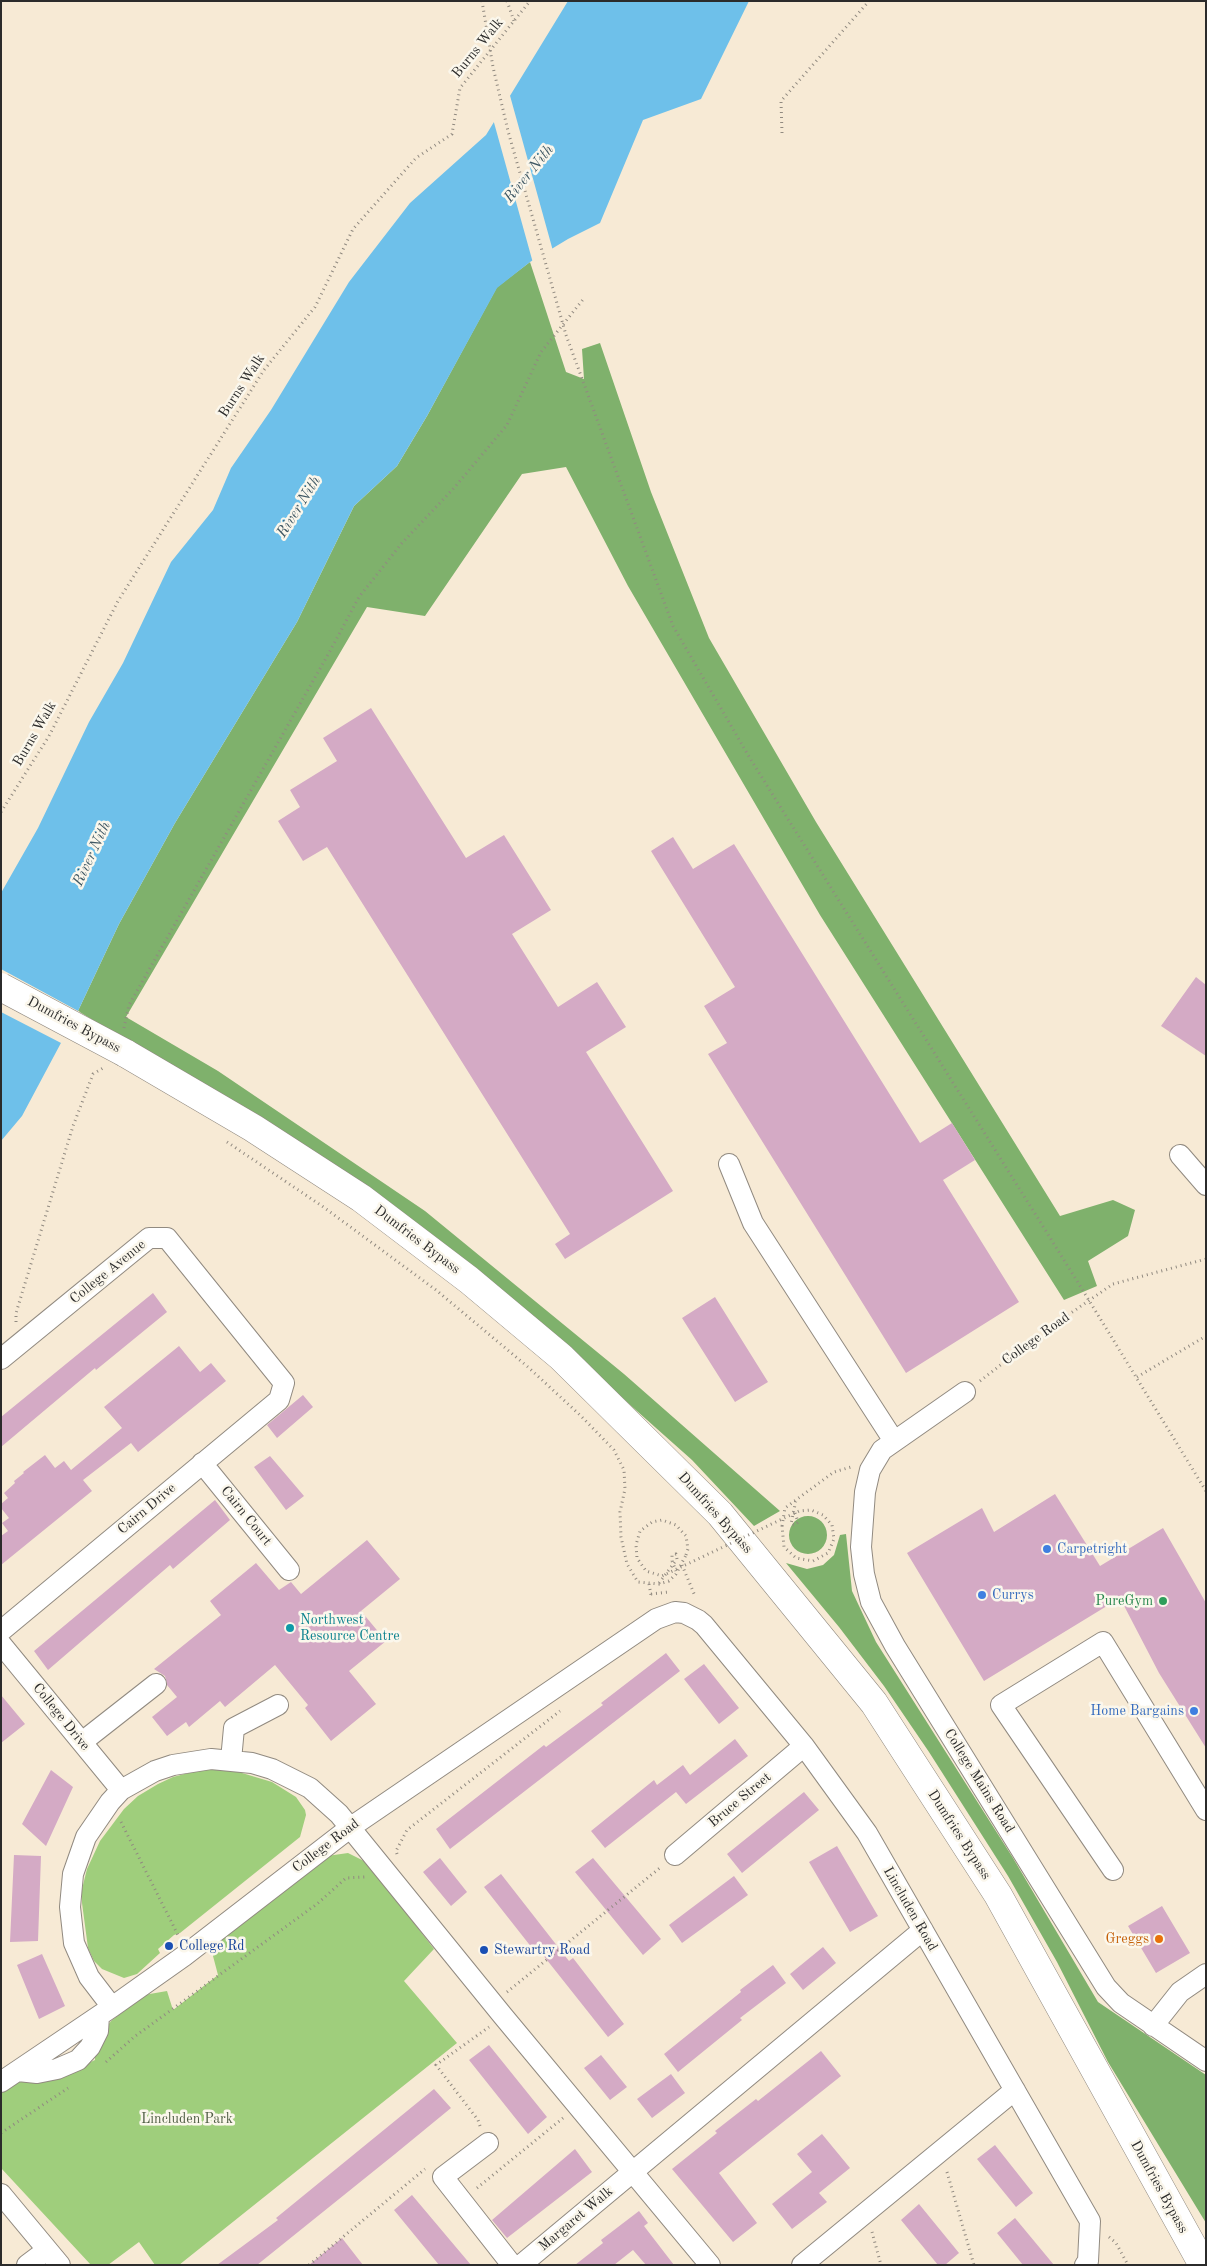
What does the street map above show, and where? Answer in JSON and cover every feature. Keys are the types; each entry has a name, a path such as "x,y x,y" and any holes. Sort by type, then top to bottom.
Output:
{"highway":[{"name":"Dumfries Bypass","path":"1,986 118,1050 253,1128 362,1198 469,1280 561,1357 720,1514 874,1704 982,1870 1201,2263"}],"street":[{"path":"1180,1155 1206,1185"},
{"path":"729,1164 753,1222 888,1446 965,1392"},
{"name":"College Avenue","path":"7,1355 149,1238 167,1238 284,1383"},
{"name":"Cairn Drive","path":"1,1632 279,1400 284,1383"},
{"name":"College Mains Road","path":"888,1446 870,1470 864,1492 862,1556 870,1602 895,1646 1106,1987 1121,2003 1206,2061"},
{"name":"Cairn Court","path":"202,1463 290,1570"},
{"name":"College Road","path":"9,2076 106,2012 187,1953 351,1827 656,1619 674,1612 684,1613 698,1620"},
{"name":"Lincluden Road","path":"698,1620 804,1746 867,1833 1090,2221 1088,2261 1085,2265"},
{"path":"1113,1870 1001,1705 1103,1642 1206,1810"},
{"name":"College Drive","path":"1,1644 82,1742 116,1795"},
{"path":"82,1742 156,1684"},
{"path":"231,1760 234,1728 278,1705"},
{"name":"Bruce Street","path":"675,1855 804,1746"},
{"path":"106,2012 74,1942 70,1907 73,1874 86,1837 116,1795 155,1771 173,1765 211,1759 231,1760 258,1765 292,1777 327,1802 351,1827 577,2107 710,2265"},
{"name":"Margaret Walk","path":"521,2265 923,1930"},
{"path":"1153,2026 1180,1992 1206,1974"},
{"path":"802,2265 1016,2090"},
{"path":"480,2133 443,2177 512,2265"},
{"path":"1,2194 60,2265"},
{"path":"28,2265 47,2250"}],"path":[{"path":"482,1 493,67 508,131 566,335 673,626 751,760 1137,1377 1206,1491"},
{"path":"507,1 514,20"},
{"name":"Burns Walk","path":"1,812 49,736 118,601 264,370 315,307 353,229 416,158 452,134 460,88 530,1"},
{"path":"782,132 782,101 869,1"},
{"path":"7,1355 16,1313 73,1126 93,1074 118,1050 129,1005 283,736 360,596 402,543 454,488 507,425 541,352 585,297"},
{"path":"219,1137 322,1206 436,1290 528,1367 581,1416 614,1450 624,1470 625,1489 620,1512 621,1537 627,1564 638,1582 659,1584 669,1581 682,1565 686,1555 688,1549 686,1536 676,1525 662,1520 652,1522 640,1531 636,1545 637,1558 646,1571 662,1576 676,1571 795,1513 811,1510 823,1515 832,1525 834,1539 828,1553 813,1561 796,1558 784,1548 782,1526 784,1508 834,1472 852,1467 888,1446"},
{"name":"College Road","path":"965,1392 1039,1335 1113,1284 1206,1259"},
{"path":"1137,1377 1206,1336"},
{"path":"795,1513 798,1519 797,1524 793,1525 792,1518 796,1500"},
{"path":"659,1584 674,1561 676,1571"},
{"path":"682,1565 696,1598 698,1620"},
{"path":"99,2068 134,2037 317,1904 346,1878 389,1875 400,1868 396,1851 407,1830 561,1710"},
{"path":"116,1795 187,1953"},
{"path":"480,2133 436,2065 675,1855"},
{"path":"1,2133 76,2083"},
{"path":"462,2200 577,2107"},
{"path":"941,2151 974,2265"},
{"path":"310,2265 426,2168"},
{"path":"866,2212 881,2265"}],"green space":[{"path":"530,262 566,372 584,379 582,349 600,343 651,492 709,638 816,822 1060,1216 1113,1200 1135,1210 1128,1236 1088,1261 1097,1286 1064,1300 820,915 628,586 566,467 522,474 425,616 367,607 126,1017 218,1071 425,1211 624,1374 780,1511 754,1526 692,1460 538,1323 219,1097 78,1011 119,924 175,823 297,622 354,506 397,466 427,416 497,287"},
{"path":"808,1516 821,1522 827,1535 821,1548 808,1554 795,1548 789,1535 795,1522"},
{"path":"846,1534 852,1591 876,1642 1013,1858 1098,2002 1206,2075 1206,2223 1108,2062 1057,1962 1008,1876 929,1752 884,1686 839,1627 786,1563 807,1569 823,1565 834,1555 840,1535"},
{"path":"232,1770 272,1782 296,1797 305,1810 306,1815 300,1837 180,1933 174,1935 158,1949 160,1953 137,1974 124,1978 102,1969 94,1961 88,1948 82,1903 82,1889 87,1869 100,1841 124,1809 138,1796 173,1777 196,1771"},
{"name":"Lincluden Park","path":"348,1853 368,1863 434,1949 404,1981 457,2043 179,2265 155,2265 139,2242 108,2265 91,2265 1,2168 1,2093 23,2079 51,2080 95,2060 95,2044 111,2021 144,1995 167,1991 173,2010 218,1975 213,1956 219,1939 327,1856"}],"water":[{"name":"River Nith","path":"568,1 749,1 701,99 643,120 600,223 568,239 530,262 497,288 427,416 397,466 354,506 297,622 175,823 119,924 78,1011 22,1116 1,1141 1,893 38,828 89,722 123,663 171,562 213,510 231,468 271,410 349,282 410,203 486,135"}],"pier":[{"path":"509,92 553,251 533,263 493,119"},
{"path":"1,969 80,1012 63,1044 1,1012"}],"building":[{"path":"371,708 466,858 504,835 551,910 512,934 558,1007 597,982 626,1027 586,1052 673,1191 565,1259 555,1244 570,1234 327,847 303,861 278,821 300,807 290,790 337,761 323,738"},
{"path":"673,837 693,869 734,844 920,1143 952,1123 975,1160 943,1180 1019,1302 906,1373 708,1054 727,1043 704,1006 735,987 651,851"},
{"path":"1196,977 1206,985 1206,1056 1161,1026"},
{"path":"153,1293 167,1312 96,1370 95,1368 1,1447 1,1417"},
{"path":"715,1297 768,1382 735,1402 682,1318"},
{"path":"179,1346 200,1372 211,1363 226,1381 138,1452 131,1443 83,1480 92,1491 1,1565 1,1536 8,1531 2,1523 9,1518 1,1508 1,1504 8,1498 4,1493 23,1472 45,1455 55,1468 64,1461 71,1470 122,1428 104,1407"},
{"path":"303,1395 313,1407 277,1438 267,1425"},
{"path":"270,1456 304,1496 286,1510 254,1467"},
{"path":"1055,1494 1100,1566 1163,1528 1206,1603 1206,1748 1159,1673 1120,1598 984,1681 907,1553 982,1508 994,1532"},
{"path":"215,1500 230,1520 173,1569 170,1565 48,1670 34,1651"},
{"name":"Northwest Resource Centre","path":"367,1540 400,1579 361,1611 386,1641 349,1671 376,1704 331,1741 305,1708 308,1705 275,1665 225,1707 220,1701 189,1727 186,1722 167,1736 152,1717 177,1697 167,1685 165,1676 154,1669 221,1615 210,1601 256,1563 279,1590 291,1582 301,1594"},
{"path":"666,1653 680,1671 450,1849 436,1829 544,1745 546,1747 603,1705 601,1703"},
{"path":"704,1664 739,1708 719,1724 684,1679"},
{"path":"1,1695 25,1724 1,1743"},
{"path":"735,1739 748,1756 686,1804 676,1792 605,1848 591,1831 654,1780 657,1785 683,1765 690,1775"},
{"path":"51,1770 73,1787 46,1846 22,1824"},
{"path":"804,1792 819,1810 742,1873 727,1854"},
{"path":"837,1846 878,1916 850,1932 809,1862"},
{"path":"14,1855 41,1856 38,1941 10,1942"},
{"path":"440,1858 467,1892 451,1906 423,1872"},
{"path":"593,1858 661,1939 643,1955 575,1872"},
{"path":"501,1874 569,1961 573,1958 624,2024 608,2037 539,1950 536,1953 484,1887"},
{"path":"734,1876 748,1895 682,1943 669,1925"},
{"name":"Greggs","path":"1162,1906 1190,1953 1156,1973 1128,1926"},
{"path":"823,1947 836,1963 803,1990 790,1974"},
{"path":"42,1954 65,2006 39,2019 17,1965"},
{"path":"773,1965 786,1983 740,2018 742,2020 678,2072 664,2054 741,1992 740,1990"},
{"path":"489,2045 547,2117 528,2134 469,2060"},
{"path":"821,2051 841,2076 719,2173 757,2223 733,2242 672,2169 717,2133 715,2131 756,2099 758,2101"},
{"path":"601,2055 627,2087 610,2100 584,2068"},
{"path":"671,2074 685,2093 652,2118 637,2099"},
{"path":"434,2089 451,2108 395,2154 257,2265 217,2265 278,2220 276,2218"},
{"path":"822,2134 850,2168 819,2193 827,2202 792,2229 772,2204 812,2172 797,2154"},
{"path":"995,2145 1033,2193 1016,2207 977,2159"},
{"path":"575,2149 592,2172 507,2238 492,2220"},
{"path":"412,2195 471,2265 439,2265 394,2210"},
{"path":"919,2204 959,2253 945,2265 938,2265 901,2220"},
{"path":"639,2211 648,2223 644,2226 674,2265 646,2265 633,2250 614,2265 575,2265 603,2243 601,2240"},
{"path":"1015,2218 1054,2265 1023,2265 997,2233"},
{"path":"342,2238 363,2265 309,2265"}],"place":[{"name":"Carpetright","path":"1047,1549"},
{"name":"Currys","path":"982,1595"},
{"name":"PureGym","path":"1163,1601"},
{"name":"Northwest Resource Centre","path":"290,1628"},
{"name":"Home Bargains","path":"1194,1711"},
{"name":"Greggs","path":"1159,1939"},
{"name":"College Rd","path":"169,1946"},
{"name":"Stewartry Road","path":"484,1950"}]}
